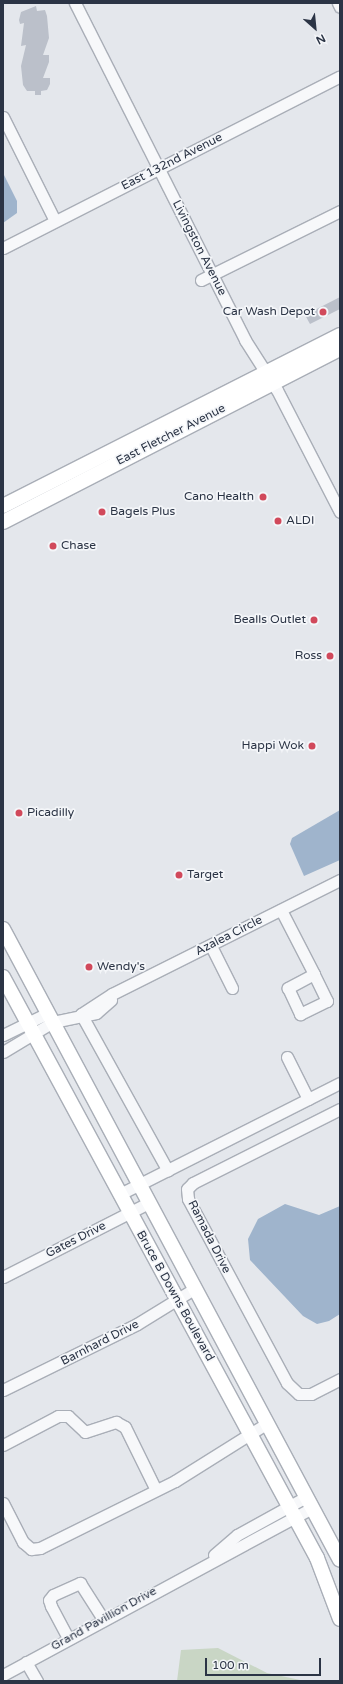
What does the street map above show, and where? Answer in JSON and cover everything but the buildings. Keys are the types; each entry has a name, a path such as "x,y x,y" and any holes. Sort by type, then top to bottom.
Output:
{"main road":[{"name":"East Fletcher Avenue","path":"3,522 269,378 340,335"},
{"name":"East Fletcher Avenue","path":"3,506 70,472 269,378 340,349"},
{"path":"3,522 24,502 53,488 70,472"},
{"name":"Bruce B Downs Boulevard","path":"3,930 340,1560"},
{"path":"3,945 18,958"},
{"name":"Bruce B Downs Boulevard","path":"3,977 317,1558 340,1619"}],"street":[{"name":"Livingston Avenue","path":"75,3 212,274 340,512"},
{"path":"338,3 340,7"},
{"name":"East 132nd Avenue","path":"3,248 340,76"},
{"path":"3,117 55,221"},
{"path":"201,280 340,211"},
{"name":"Azalea Circle","path":"81,1014 91,1006 340,880"},
{"path":"281,910 314,974"},
{"path":"211,946 232,988"},
{"name":"Azalea Circle","path":"50,1017 96,1013 119,993"},
{"path":"92,1031 96,1013"},
{"path":"81,1014 92,1031 168,1171"},
{"path":"3,1035 27,1022 50,1017"},
{"path":"3,1052 34,1036 50,1017"},
{"path":"287,1057 308,1099"},
{"path":"120,1194 340,1083"},
{"name":"Ramada Drive","path":"340,1109 193,1183 187,1189 188,1199 287,1383 299,1394 311,1394 340,1379"},
{"name":"Gates Drive","path":"3,1277 148,1202"},
{"name":"Barnhard Drive","path":"3,1390 178,1301 194,1289"},
{"path":"3,1445 58,1416 68,1416 85,1432 116,1422 125,1427 156,1490"},
{"path":"3,1503 23,1542 31,1549 40,1548 156,1490 266,1424"},
{"name":"Grand Pavillion Drive","path":"3,1675 205,1564 237,1535 309,1503"},
{"path":"68,1638 50,1606 49,1600 53,1595 80,1583 103,1619"},
{"path":"26,1662 37,1681"}],"green space":[{"path":"218,1648 267,1673 305,1681 177,1681 181,1650"}],"water":[{"path":"3,173 17,201 17,213 3,223"},
{"path":"340,810 340,860 304,876 290,844 292,838"},
{"path":"285,1204 319,1215 340,1206 340,1314 329,1321 317,1324 303,1316 250,1260 248,1239 258,1219"}],"place":[{"name":"Car Wash Depot","path":"323,312"},
{"name":"Cano Health","path":"263,497"},
{"name":"Bagels Plus","path":"102,512"},
{"name":"ALDI","path":"278,521"},
{"name":"Chase","path":"53,546"},
{"name":"Bealls Outlet","path":"314,620"},
{"name":"Ross","path":"330,656"},
{"name":"Happi Wok","path":"312,746"},
{"name":"Picadilly","path":"19,813"},
{"name":"Target","path":"179,875"},
{"name":"Wendy's","path":"89,967"}]}
